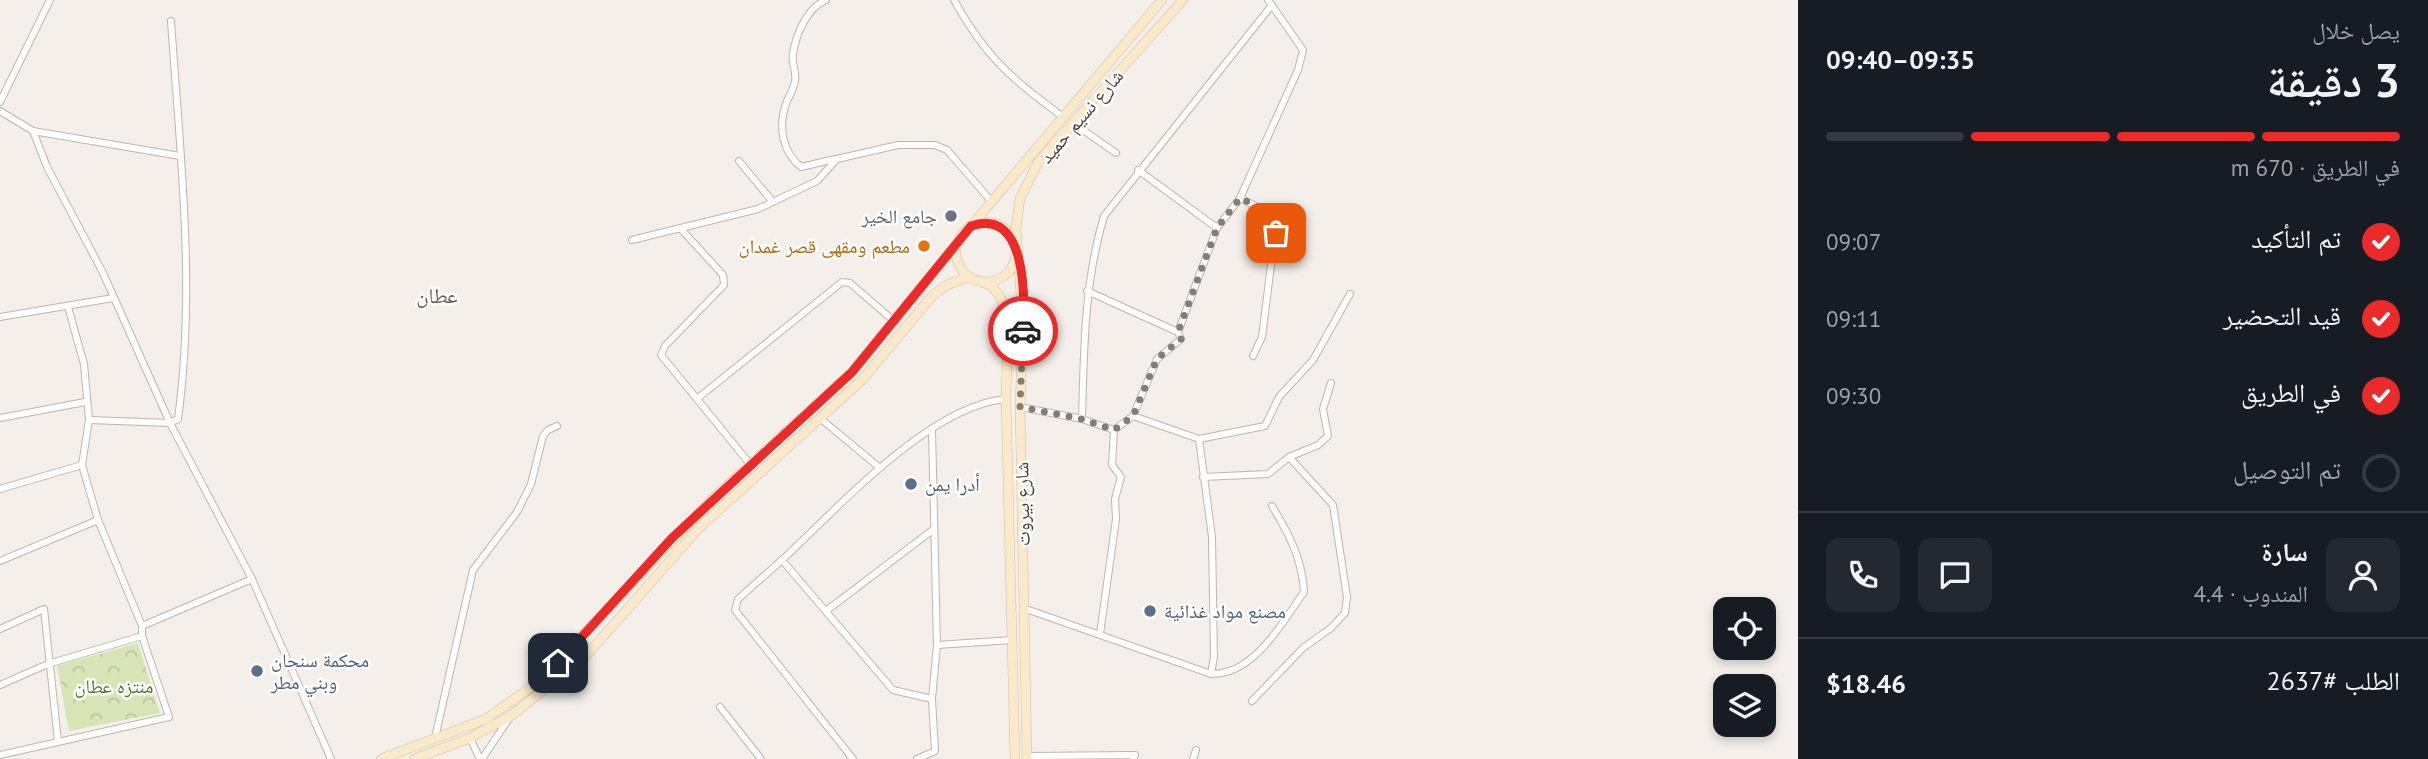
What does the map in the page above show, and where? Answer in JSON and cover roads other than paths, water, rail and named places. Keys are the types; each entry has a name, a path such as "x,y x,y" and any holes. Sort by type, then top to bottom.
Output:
{"main road":[{"name":"شارع نسيم حميد","path":"971,226 1162,0"},
{"name":"شارع نسيم حميد","path":"1017,250 1020,198 1039,161 1183,0"},
{"path":"381,759 486,719 538,682 672,538 852,372 895,321 957,243 971,226 981,222 1000,226 1008,232 1017,250 1011,270 1003,277 984,283 968,277 957,262 957,243"},
{"name":"شارع بيروت","path":"1017,250 1023,324 1020,407 1027,758"},
{"path":"414,759 470,738 512,715 584,657 699,528 862,380 933,295 947,285 968,277"},
{"name":"شارع بيروت","path":"984,283 991,285 1006,309 1015,759"},
{"path":"812,411 821,419"},
{"path":"1012,595 1024,595"}],"street":[{"path":"0,102 50,0"},
{"path":"826,0 809,12 794,48 793,68 796,78 786,104 782,138 795,162 801,167 898,145 935,145 947,149 991,201"},
{"path":"954,0 977,40 1004,72 1063,117"},
{"path":"1082,419 1087,291 1092,255 1104,216 1270,2 1304,50 1298,70 1240,198 1217,228 1178,332"},
{"path":"89,420 170,423 178,419 183,383 186,265 171,21"},
{"path":"0,111 33,131 180,156"},
{"path":"1073,123 1116,153"},
{"path":"33,131 47,167 113,298 170,423 252,579 331,759"},
{"path":"632,240 681,229 773,202 817,181 836,159"},
{"path":"739,161 773,202"},
{"path":"1138,170 1217,228"},
{"path":"1240,198 1261,209 1276,225 1262,337 1253,356"},
{"path":"681,229 725,280 724,285 665,346 661,355 750,464"},
{"path":"698,398 842,282 850,283 895,321"},
{"path":"1087,291 1178,332 1181,339 1157,359 1133,416 1114,430"},
{"path":"1133,416 1199,439 1268,423 1279,397 1314,360 1350,294"},
{"path":"0,317 113,298"},
{"path":"0,755 169,717 142,636 142,626 98,520 82,465 89,420 85,402 84,364 68,307"},
{"path":"1203,477 1268,474 1289,457 1318,445 1328,436 1323,409 1331,383"},
{"path":"853,759 735,610 738,599 880,468 932,429 983,401 1006,399"},
{"path":"0,418 85,402"},
{"path":"1020,407 1082,419 1114,430"},
{"path":"821,419 880,468"},
{"path":"435,740 472,569 517,512 531,484 543,436 557,426"},
{"path":"917,759 935,751 932,699 937,645 932,429"},
{"path":"1100,634 1116,519 1115,499 1121,477 1112,465 1114,430"},
{"path":"1199,439 1212,537 1214,657 1211,674"},
{"path":"1252,701 1303,648 1331,628 1345,612 1333,505 1289,457"},
{"path":"0,489 82,465"},
{"path":"1026,609 1211,674 1226,674 1245,664 1304,592 1303,571 1294,542 1272,506"},
{"path":"0,561 98,520"},
{"path":"826,611 934,529"},
{"path":"782,560 892,691 932,699"},
{"path":"142,626 252,579"},
{"path":"0,629 44,609 58,741"},
{"path":"0,685 48,664 142,636"},
{"path":"937,645 1012,640"},
{"path":"720,707 761,759"},
{"path":"470,738 481,759 512,715"},
{"path":"1193,759 1196,750"},
{"path":"1027,758 1135,755 1133,759"}],"place":[{"name":"جامع الخير","path":"951,216"},
{"name":"مطعم ومقهى قصر غمدان","path":"924,246"},
{"name":"أدرا يمن","path":"911,484"},
{"name":"مصنع مواد غذائية","path":"1150,611"},
{"name":"محكمة سنحان وبني مطر","path":"257,671"}],"district":[{"name":"عطان","path":"437,296"}],"park label":[{"name":"منتزه عطان","path":"114,686"}]}
